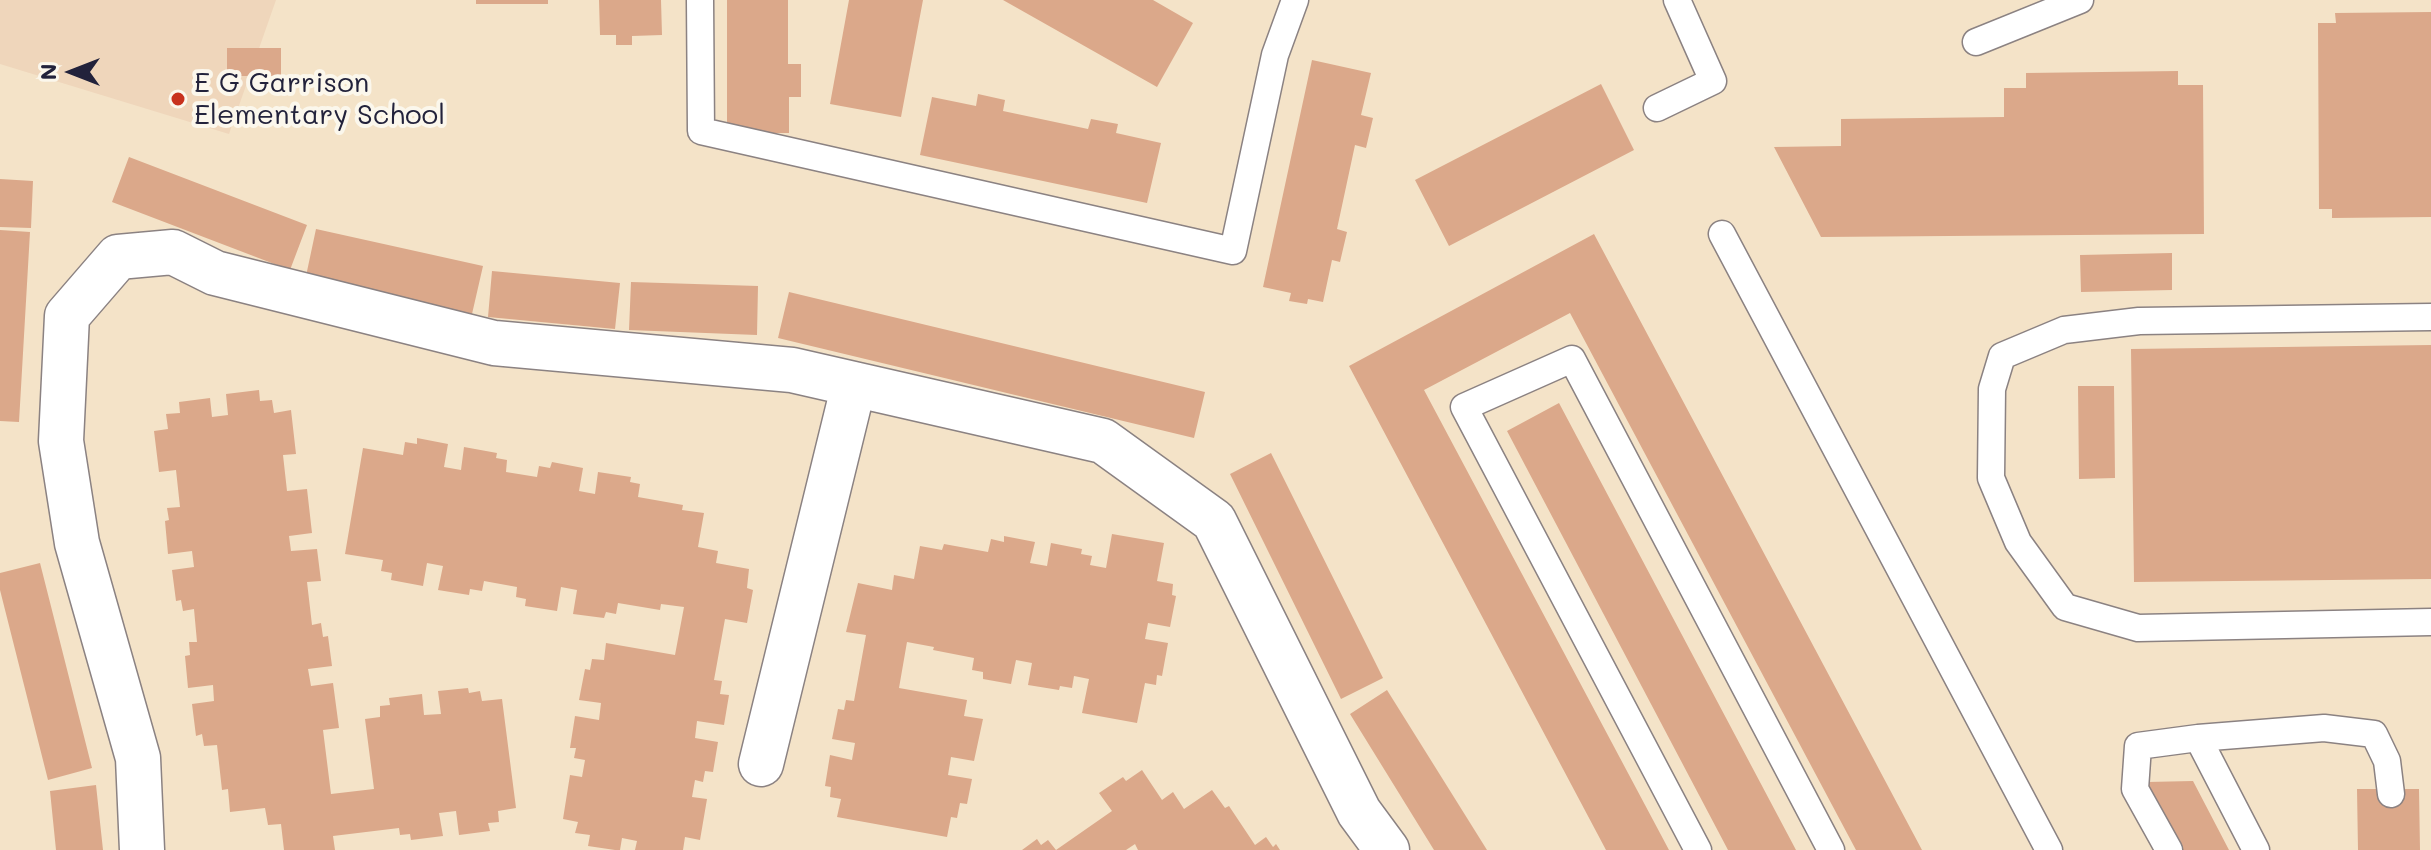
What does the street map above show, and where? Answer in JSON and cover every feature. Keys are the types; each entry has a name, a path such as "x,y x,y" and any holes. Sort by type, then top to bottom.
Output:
{"street":[{"path":"142,850 138,758 77,543 61,441 67,316 118,257 173,252 215,273 494,343 792,370 1103,441 1214,521 1359,812 1387,850"},
{"path":"761,764 854,384"}],"lane":[{"path":"700,0 701,131 1233,251 1275,55 1295,0"},
{"path":"1657,108 1713,81 1677,0"},
{"path":"1976,42 2080,0"},
{"path":"1722,234 2049,850"},
{"path":"2431,317 2139,321 2064,330 2002,356 1992,389 1991,463 1991,478 2018,542 2065,607 2138,628 2431,622"},
{"path":"1698,850 1464,407 1572,359 1831,850"},
{"path":"2169,850 2135,789 2138,746 2324,728 2374,734 2387,761 2391,794"},
{"path":"2198,738 2256,850"}],"shaded area":[{"name":"E G Garrison Elementary School","path":"0,0 276,0 229,134 0,64"}],"building":[{"path":"476,0 548,0 548,4 476,4"},
{"path":"599,0 661,0 662,35 632,36 632,45 616,45 616,35 600,35"},
{"path":"727,0 788,0 788,64 801,64 801,97 789,97 789,133 772,133 772,141 727,134"},
{"path":"849,0 923,0 901,117 830,104"},
{"path":"1003,0 1153,0 1193,23 1157,87"},
{"path":"2431,12 2431,217 2332,218 2332,209 2319,209 2318,23 2336,23 2335,13"},
{"path":"227,48 281,48 281,76 227,76"},
{"path":"1312,60 1371,73 1361,115 1373,118 1366,148 1355,145 1337,229 1347,232 1340,262 1332,260 1323,302 1308,299 1307,304 1289,301 1291,293 1263,287"},
{"path":"2178,71 2178,85 2203,85 2204,234 1821,237 1774,147 1841,146 1841,119 2004,117 2004,88 2026,88 2026,73"},
{"path":"1601,84 1634,150 1449,246 1415,180"},
{"path":"978,94 1005,100 1003,111 1088,129 1091,119 1118,124 1116,133 1161,143 1147,203 920,155 932,97 976,106"},
{"path":"129,157 307,225 290,270 112,202"},
{"path":"0,179 33,181 31,228 0,227"},
{"path":"316,229 483,266 472,314 306,276"},
{"path":"0,230 30,232 19,422 0,421"},
{"path":"1594,234 1922,850 1856,850 1570,313 1424,390 1669,850 1606,850 1349,366"},
{"path":"2172,253 2172,290 2081,292 2080,255"},
{"path":"492,271 620,283 615,329 488,317"},
{"path":"631,282 758,286 757,335 629,330"},
{"path":"789,292 1205,392 1194,438 778,338"},
{"path":"2431,345 2431,579 2134,582 2131,349"},
{"path":"2078,386 2114,386 2115,478 2079,479"},
{"path":"259,390 260,401 272,400 274,413 291,410 296,454 283,455 287,491 307,489 312,533 289,536 291,551 317,549 321,581 307,582 312,625 321,623 323,637 328,636 332,666 308,669 311,686 333,683 339,728 323,730 331,794 374,789 365,719 380,717 380,706 390,705 389,698 422,694 424,715 441,714 438,691 468,688 469,693 480,691 482,701 502,699 516,808 498,811 499,822 488,823 490,831 459,835 456,811 439,813 443,836 411,840 410,834 400,835 399,828 333,836 335,850 284,850 281,824 268,825 265,808 230,812 228,789 222,790 217,745 204,746 202,734 196,736 192,704 214,701 213,685 188,688 185,656 190,655 189,642 197,642 194,609 183,611 181,600 176,601 172,570 194,567 192,551 168,554 167,508 180,507 176,470 159,472 154,431 168,429 166,414 180,413 179,402 210,398 212,417 228,415 226,394"},
{"path":"1559,403 1796,850 1728,850 1507,431"},
{"path":"417,438 448,444 444,467 461,470 464,447 497,453 496,458 507,460 506,472 537,477 539,466 550,468 552,462 583,468 579,491 595,494 598,472 631,477 630,482 640,484 638,497 683,505 682,510 704,513 698,547 718,551 716,563 749,569 747,588 753,590 747,623 725,619 714,680 722,681 720,694 729,695 724,725 697,721 695,738 718,742 713,772 705,771 703,782 695,780 692,797 707,799 700,840 685,837 683,850 635,850 637,841 622,838 620,850 588,846 590,835 575,833 578,822 563,819 570,775 582,777 585,760 574,758 576,748 570,748 575,716 599,720 601,703 579,700 585,669 590,670 592,659 604,660 606,643 675,655 684,607 661,604 660,610 618,603 616,614 606,612 604,618 573,614 577,590 561,587 557,611 525,606 526,599 516,597 517,587 484,581 482,591 470,589 469,595 438,590 443,566 427,563 423,586 391,580 392,573 381,571 383,560 345,554 363,448 403,455 405,442 417,444"},
{"path":"1271,453 1383,678 1341,699 1230,474"},
{"path":"1112,534 1164,543 1157,581 1173,584 1172,595 1176,596 1170,627 1148,623 1145,639 1168,643 1162,676 1157,675 1156,685 1145,683 1137,723 1082,713 1089,679 1074,676 1072,688 1060,686 1059,690 1028,685 1032,663 1016,660 1011,684 983,679 983,672 972,670 974,658 907,642 899,688 967,700 964,716 983,719 974,761 951,757 948,775 972,779 967,804 960,803 957,818 951,817 947,837 837,817 841,799 830,797 831,787 825,786 830,755 852,760 855,743 832,739 838,709 844,710 846,700 854,701 866,635 846,632 858,583 892,590 894,575 914,579 920,546 942,550 944,544 988,552 991,539 1004,542 1004,536 1035,542 1030,563 1047,566 1051,543 1082,549 1081,554 1092,556 1090,565 1106,568"},
{"path":"40,563 92,768 48,780 0,590 0,573"},
{"path":"1387,690 1487,850 1434,850 1350,714"},
{"path":"1142,770 1162,800 1173,792 1184,809 1212,790 1225,808 1229,806 1255,845 1266,837 1273,847 1276,844 1280,850 1138,850 1135,844 1126,850 1056,850 1112,811 1099,793 1123,777 1126,781"},
{"path":"2193,781 2229,850 2183,850 2147,782"},
{"path":"96,785 103,850 56,850 50,791"},
{"path":"2357,789 2419,789 2420,850 2358,850"},
{"path":"1037,839 1041,845 1048,840 1056,850 1022,850"}],"place":[{"name":"E G Garrison Elementary School","path":"178,99"}]}
